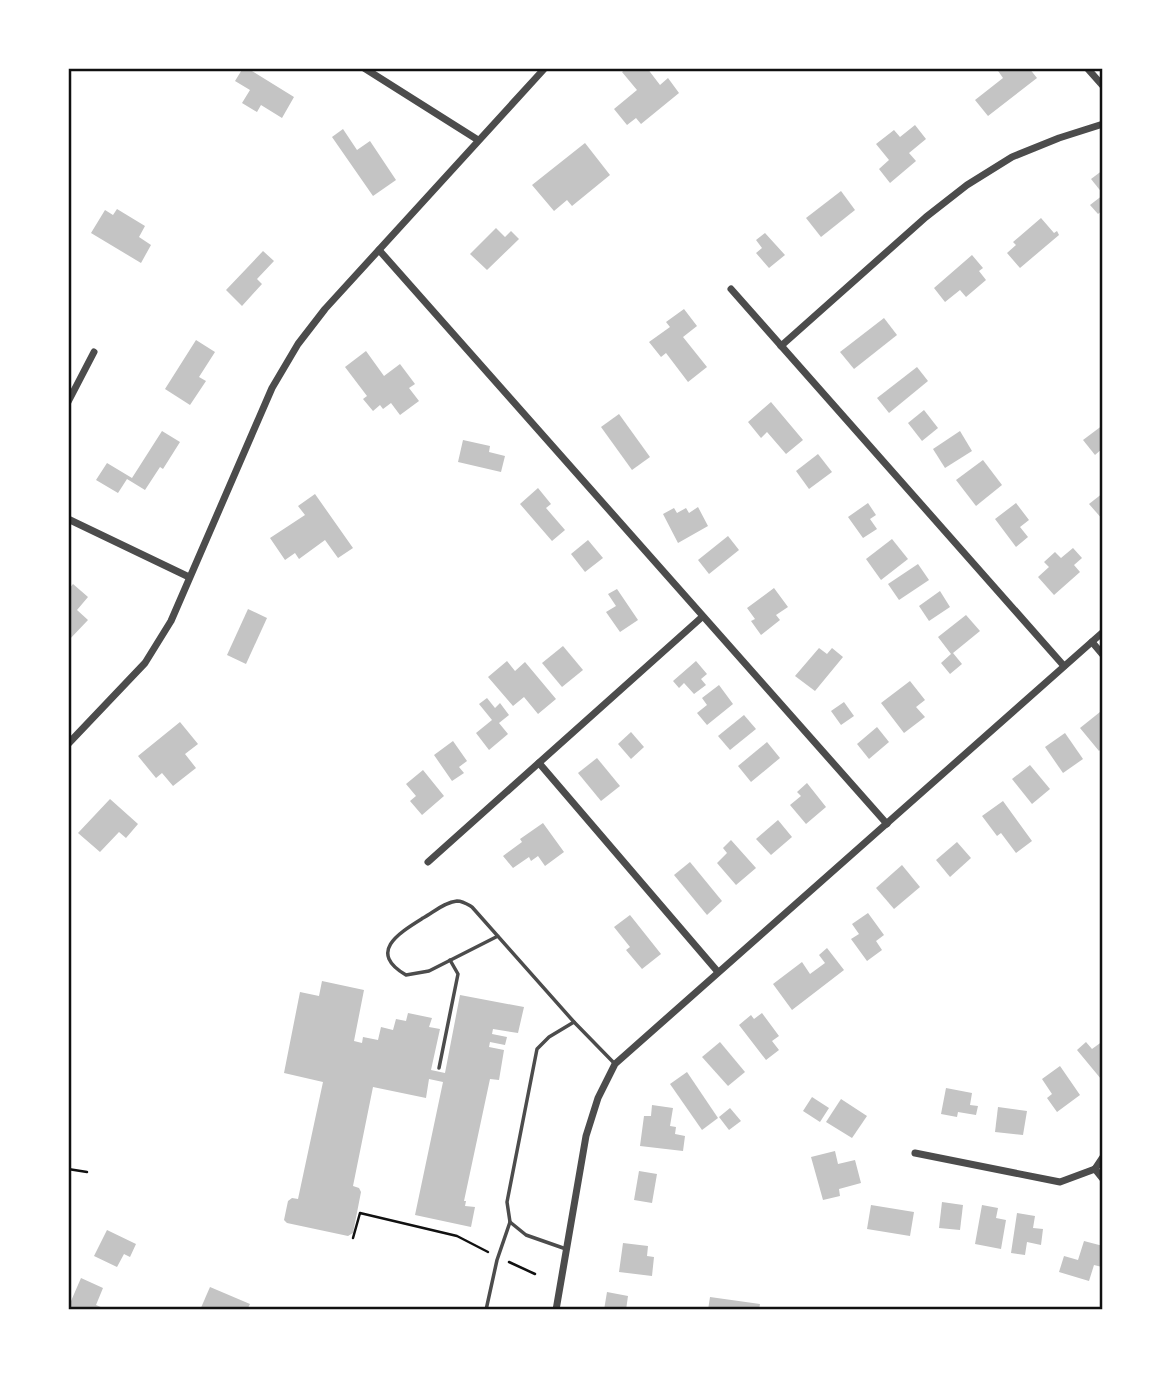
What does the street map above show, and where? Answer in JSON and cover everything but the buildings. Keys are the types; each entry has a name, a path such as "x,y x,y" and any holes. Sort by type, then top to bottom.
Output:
{"street":[{"path":"364,68 478,140"},
{"path":"68,744 145,663 171,621 272,388 298,344 325,309 545,68"},
{"path":"1087,68 1103,86"},
{"path":"781,346 926,217 967,185 1012,158 1059,138 1103,124"},
{"path":"379,250 887,824"},
{"path":"731,289 1064,666"},
{"path":"68,402 94,352"},
{"path":"68,519 189,577"},
{"path":"428,862 702,617"},
{"path":"556,1310 586,1136 598,1098 615,1063 1103,632"},
{"path":"1092,642 1103,654"},
{"path":"539,763 718,972"},
{"path":"915,1153 1060,1182 1095,1169 1103,1157"},
{"path":"1095,1169 1103,1179"}],"lane":[{"path":"498,936 429,971 406,975 394,968 388,957 389,945 398,934 449,903 461,901 472,907 498,936 574,1022 615,1063"},
{"path":"439,1068 458,974 450,960"},
{"path":"486,1310 497,1260 510,1222 507,1202 537,1049 549,1037 574,1022"},
{"path":"510,1222 526,1235 566,1249"}],"path":[{"path":"68,1169 87,1172"},
{"path":"353,1238 360,1213 457,1236 488,1252"},
{"path":"509,1262 535,1274"}]}
